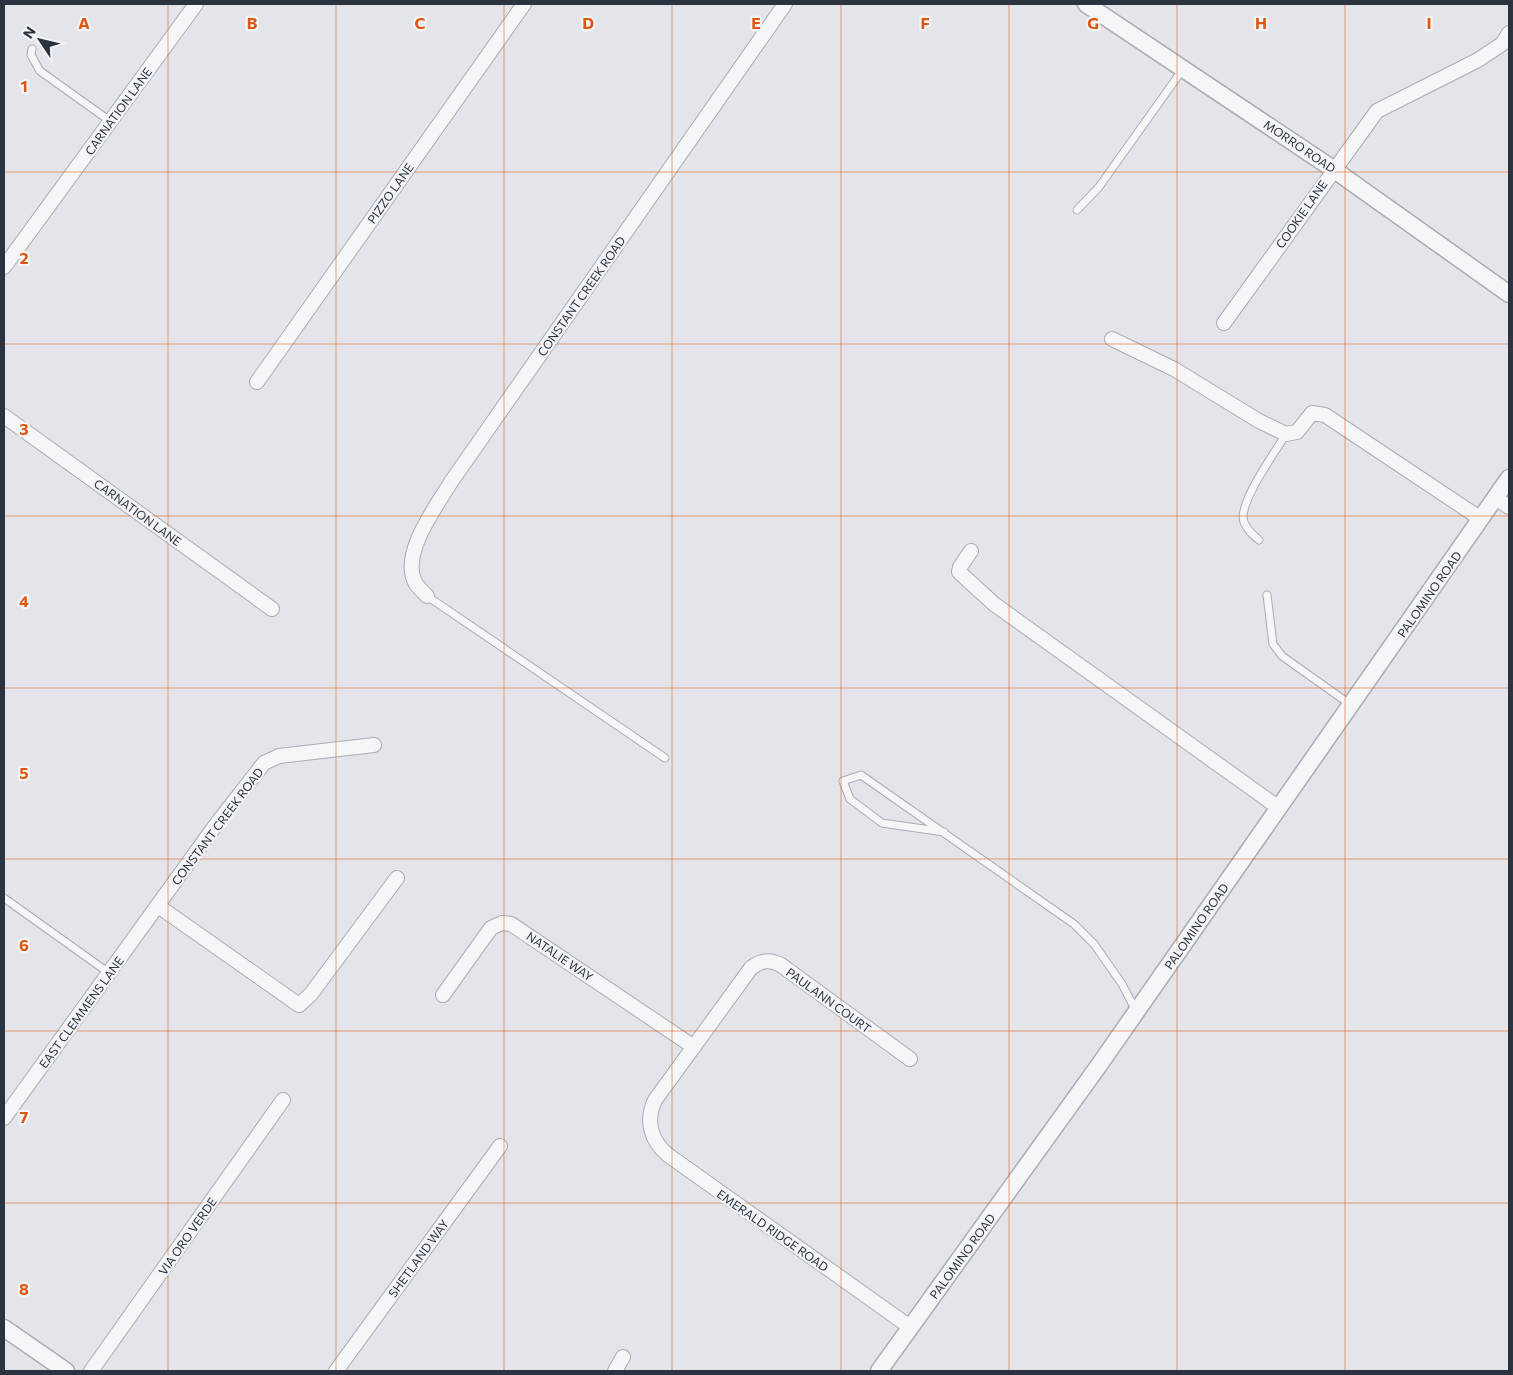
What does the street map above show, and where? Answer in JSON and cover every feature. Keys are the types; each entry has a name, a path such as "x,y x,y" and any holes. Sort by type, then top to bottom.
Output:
{"street":[{"name":"CARNATION LANE","path":"4,267 196,4"},
{"name":"PIZZO LANE","path":"257,382 524,4"},
{"name":"CONSTANT CREEK ROAD","path":"427,596 416,584 413,574 413,551 451,482 785,4"},
{"name":"MORRO ROAD","path":"1086,4 1333,169 1509,294"},
{"name":"COOKIE LANE","path":"1224,323 1333,169 1377,111 1478,60 1502,44 1509,33"},
{"path":"1112,339 1174,369 1259,421 1286,434 1297,432 1312,413 1325,415 1481,519"},
{"name":"CARNATION LANE","path":"4,416 272,608"},
{"name":"PALOMINO ROAD","path":"879,1371 1136,1011 1509,478"},
{"path":"1495,498 1509,507"},
{"path":"971,551 960,567 959,572 994,604 1279,808"},
{"name":"CONSTANT CREEK ROAD","path":"158,906 264,763 279,756 374,745"},
{"path":"158,906 299,1005 311,994 397,878"},
{"name":"EAST CLEMMENS LANE","path":"4,1118 158,906"},
{"name":"NATALIE WAY","path":"443,995 491,928 506,923 514,925 694,1047"},
{"name":"PAULANN COURT","path":"694,1047 751,968 760,962 768,960 781,965 910,1058"},
{"name":"EMERALD RIDGE ROAD","path":"694,1047 655,1100 650,1122 656,1142 668,1155 910,1328"},
{"name":"VIA ORO VERDE","path":"91,1371 283,1100"},
{"name":"SHETLAND WAY","path":"336,1371 500,1146"},
{"path":"4,1328 66,1371"},
{"path":"615,1371 623,1357"}],"lane":[{"path":"32,49 31,55 40,71 110,121"},
{"path":"1077,210 1111,171 1184,68"},
{"path":"1259,540 1244,522 1242,512 1248,498 1286,434"},
{"path":"1266,595 1273,644 1282,656 1351,705"},
{"path":"427,596 665,758"},
{"path":"944,832 882,823 850,799 843,781 861,775 944,832 1074,924 1094,944 1122,984 1136,1011"},
{"path":"4,898 109,973"}]}
